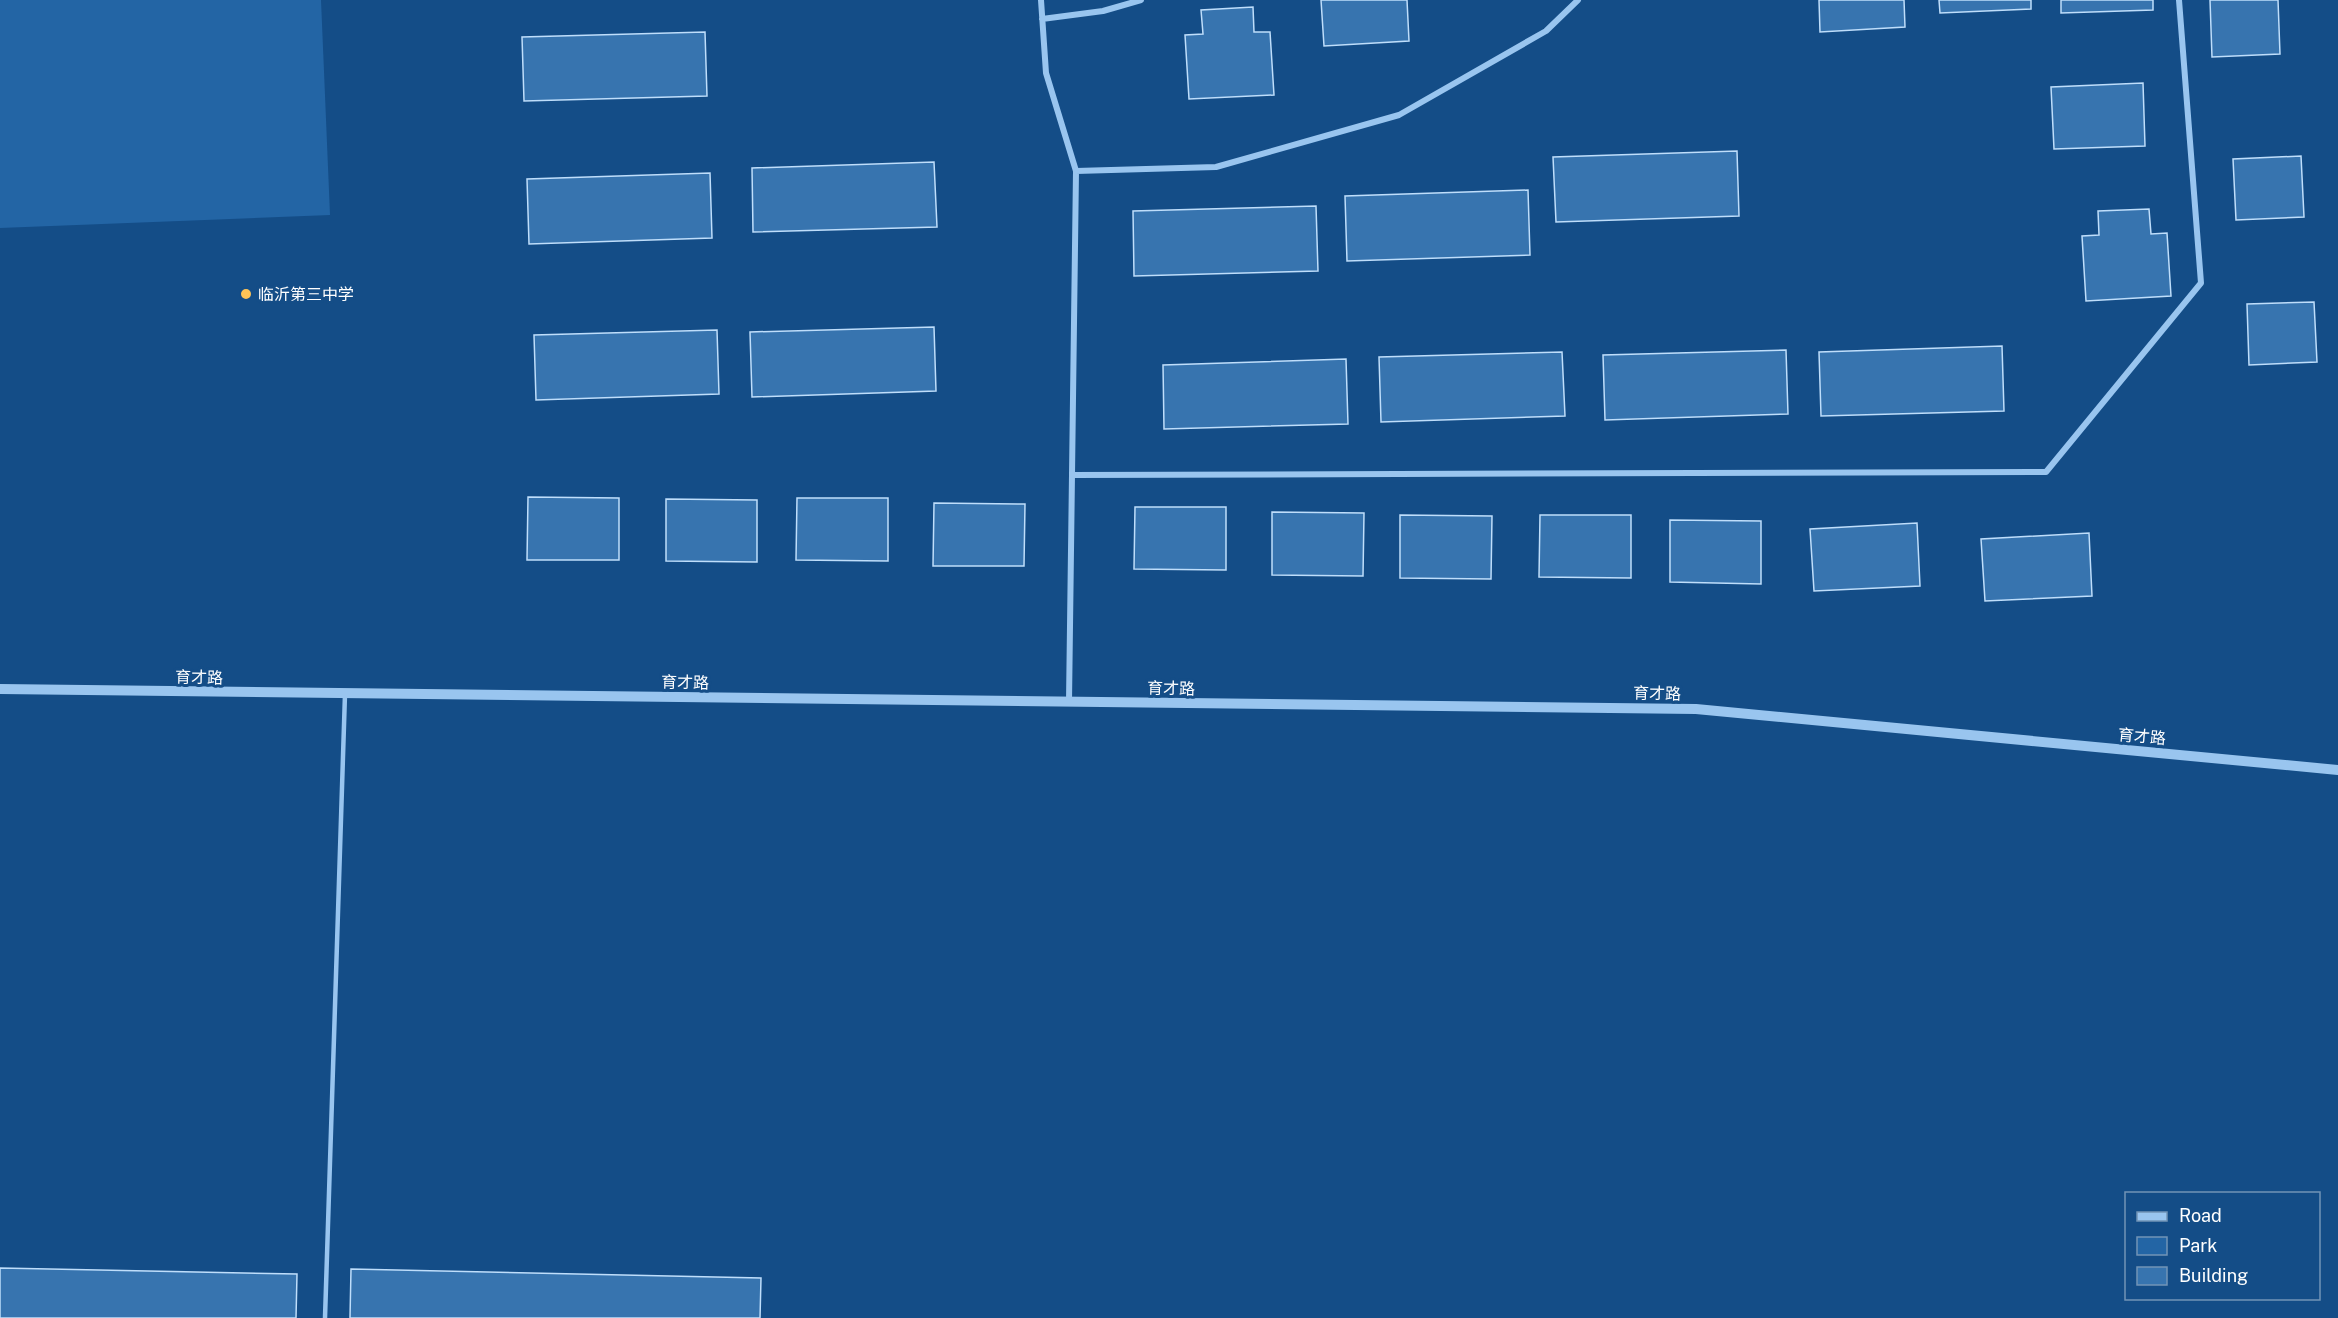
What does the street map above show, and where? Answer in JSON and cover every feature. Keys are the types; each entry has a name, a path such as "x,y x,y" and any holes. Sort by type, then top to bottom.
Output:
{"street":[{"path":"1041,0 1046,73 1076,171 1069,702"},
{"path":"1042,19 1103,11 1141,0"},
{"path":"1076,171 1216,167 1399,115 1546,31 1578,0"},
{"path":"1072,475 2046,472 2201,283 2179,0"},
{"name":"育才路","path":"0,690 1696,709 2338,770"}],"lane":[{"path":"324,1318 345,693"}],"green space":[{"path":"0,0 321,0 330,215 0,228"}],"building":[{"path":"1321,0 1407,0 1409,41 1324,46"},
{"path":"1819,0 1904,0 1905,27 1820,32"},
{"path":"1939,0 2031,0 2031,9 1940,13"},
{"path":"2061,0 2153,0 2153,10 2061,13"},
{"path":"2210,0 2278,0 2280,54 2212,57"},
{"path":"1253,7 1254,32 1270,32 1274,95 1189,99 1185,35 1203,34 1201,10"},
{"path":"705,32 707,96 524,101 522,37"},
{"path":"2143,83 2145,146 2054,149 2051,87"},
{"path":"1737,151 1739,216 1556,222 1553,157"},
{"path":"2301,156 2304,217 2236,220 2233,159"},
{"path":"934,162 937,227 753,232 752,168"},
{"path":"710,173 712,238 529,244 527,179"},
{"path":"1528,190 1530,255 1347,261 1345,196"},
{"path":"1316,206 1318,271 1134,276 1133,211"},
{"path":"2149,209 2151,234 2167,233 2171,296 2086,301 2082,236 2099,235 2098,211"},
{"path":"2314,302 2317,362 2249,365 2247,304"},
{"path":"934,327 936,391 752,397 750,332"},
{"path":"717,330 719,394 536,400 534,335"},
{"path":"2002,346 2004,411 1821,416 1819,352"},
{"path":"1786,350 1788,414 1605,420 1603,355"},
{"path":"1562,352 1565,416 1381,422 1379,357"},
{"path":"1346,359 1348,424 1164,429 1163,365"},
{"path":"528,497 619,498 619,560 527,560"},
{"path":"797,498 888,498 888,561 796,560"},
{"path":"666,499 757,500 757,562 666,561"},
{"path":"934,503 1025,504 1024,566 933,566"},
{"path":"1135,507 1226,507 1226,570 1134,569"},
{"path":"1272,512 1364,513 1363,576 1272,575"},
{"path":"1400,515 1492,516 1491,579 1400,578"},
{"path":"1540,515 1631,515 1631,578 1539,577"},
{"path":"1670,520 1761,521 1761,584 1670,582"},
{"path":"1917,523 1920,586 1814,591 1810,529"},
{"path":"2089,533 2092,596 1985,601 1981,539"},
{"path":"0,1268 297,1274 296,1318 0,1318"},
{"path":"351,1269 761,1278 760,1318 350,1318"}],"place":[{"name":"临沂第三中学","path":"246,294"}]}
